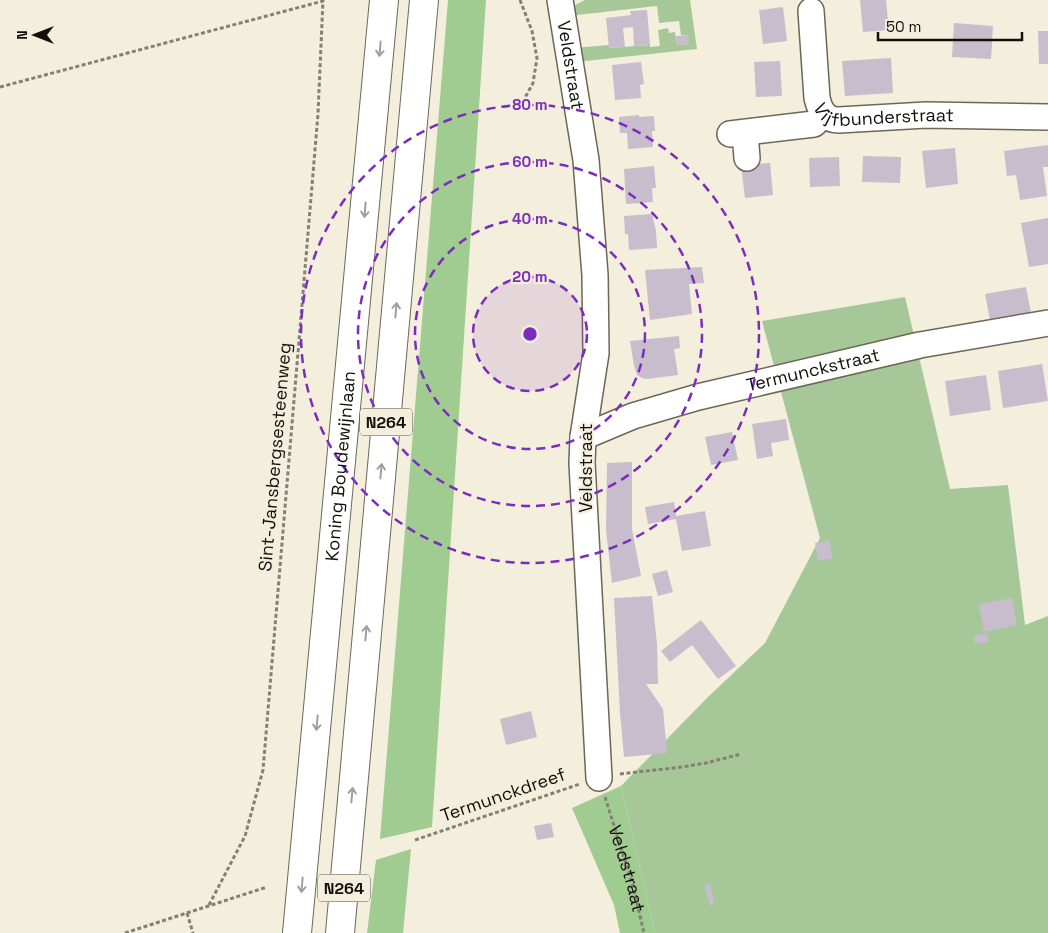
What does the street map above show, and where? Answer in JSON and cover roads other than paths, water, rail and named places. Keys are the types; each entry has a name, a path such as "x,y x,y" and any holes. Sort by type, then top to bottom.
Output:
{"highway":[{"name":"Koning Boudewijnlaan","path":"297,933 384,0"},
{"name":"N264","path":"340,933 424,0"}],"street":[{"name":"Veldstraat","path":"560,0 586,160 595,275 596,353 583,437 582,463 599,778"},
{"name":"Vijfbunderstraat","path":"811,11 817,98 819,107 824,114 835,120 926,115 1048,117"},
{"path":"740,142 773,128 814,124 824,114"},
{"name":"Termunckstraat","path":"583,437 633,416 692,399 920,345 1048,323"}]}
